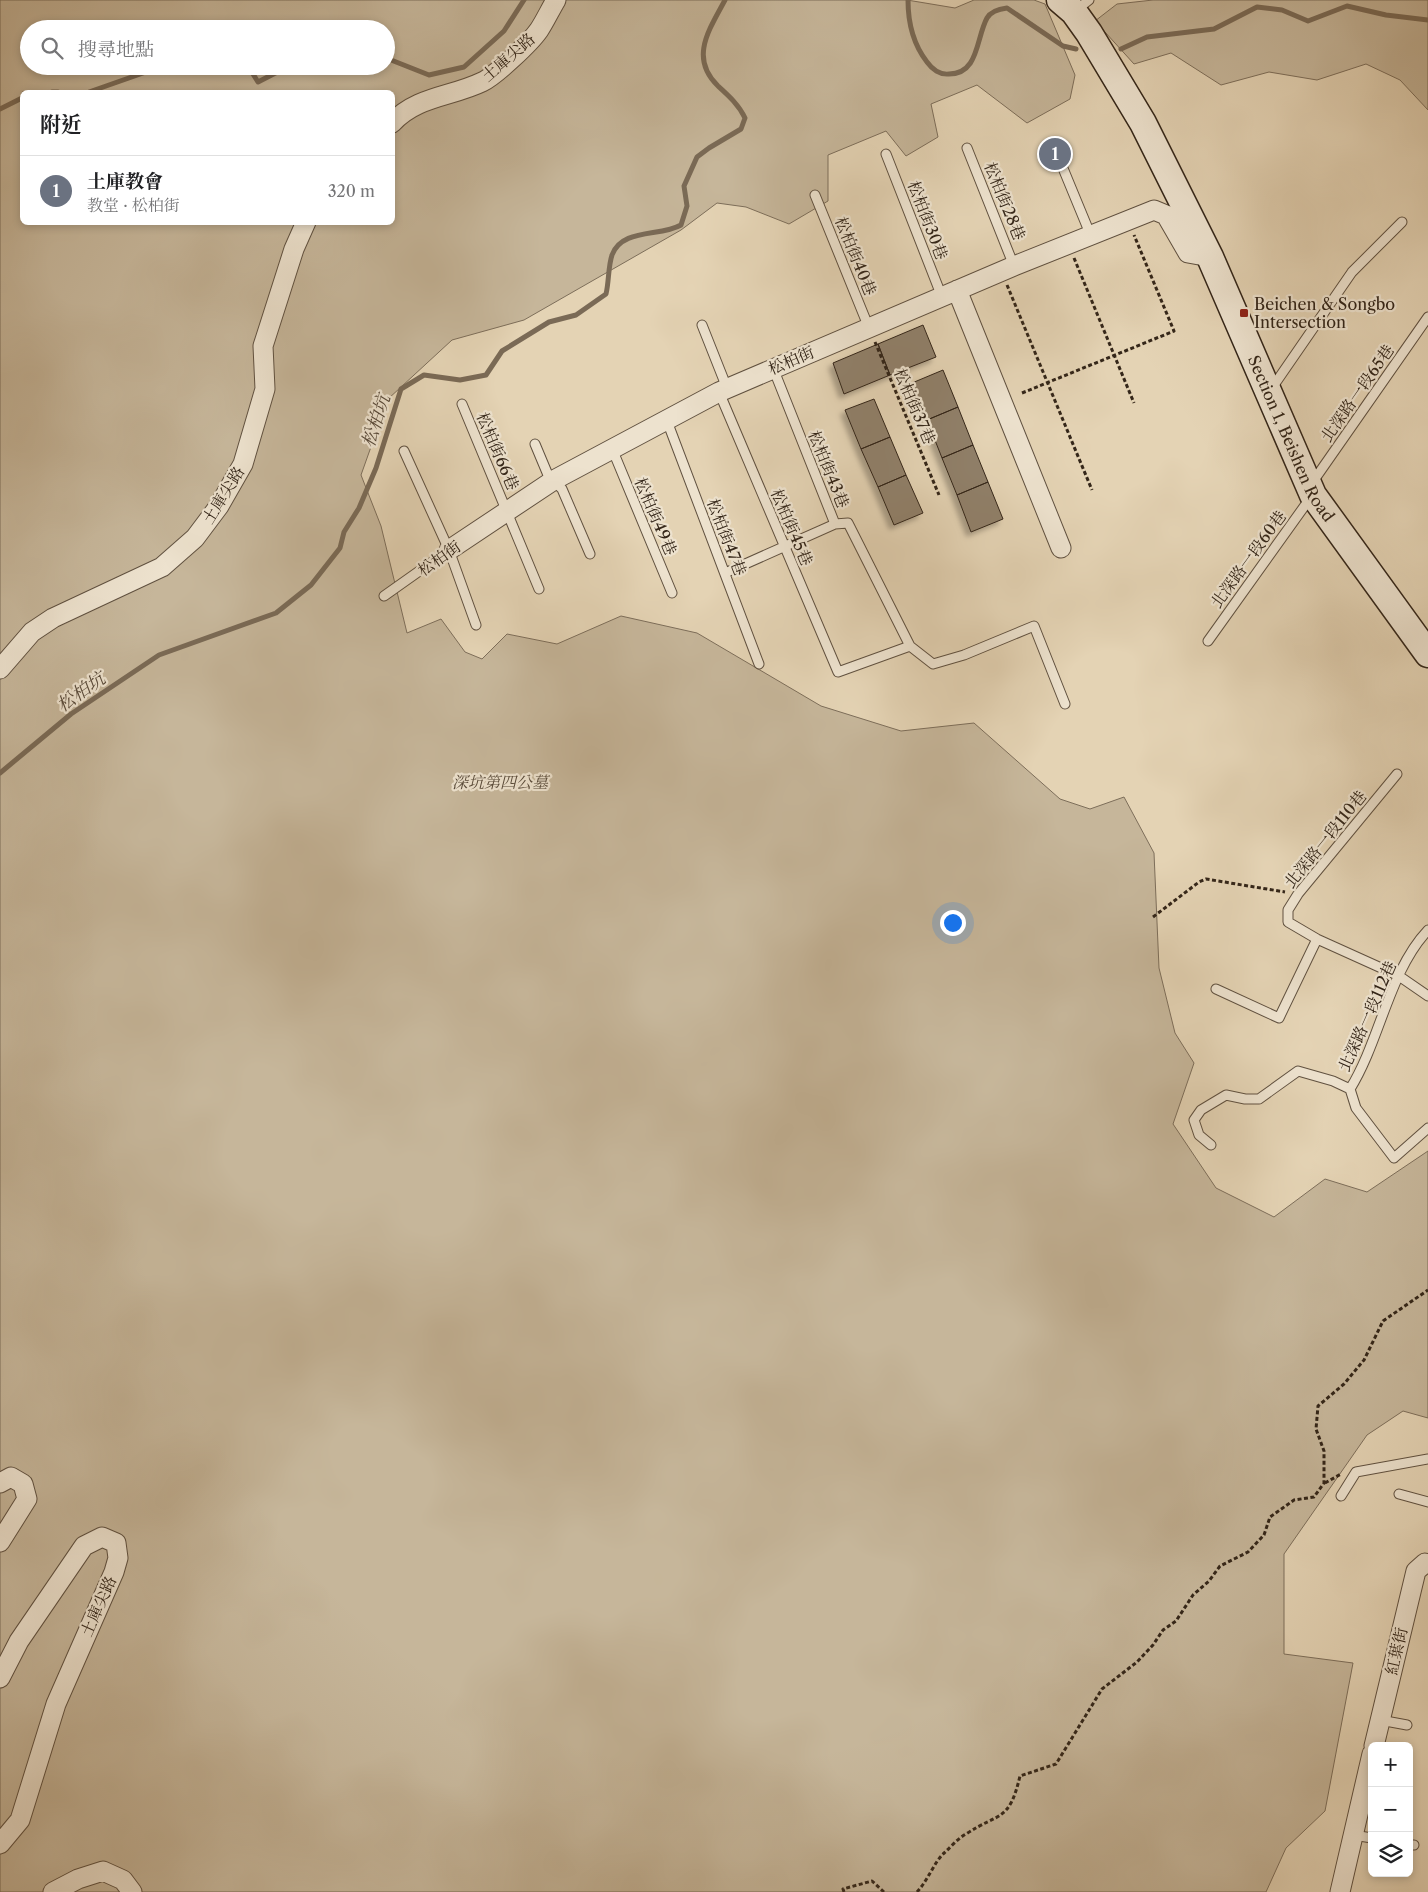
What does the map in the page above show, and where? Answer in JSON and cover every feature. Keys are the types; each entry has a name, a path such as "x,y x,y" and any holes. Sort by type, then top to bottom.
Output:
{"main road":[{"name":"Section 1, Beishen Road","path":"1074,4 1089,33 1143,123 1210,257 1311,490 1428,654"}],"street":[{"name":"土庫尖路","path":"395,120 400,114 422,101 483,82 503,66 538,32 556,0"},
{"name":"松柏街","path":"449,550 554,480 582,464 613,451 723,390 1128,220 1154,210 1166,215 1188,253 1210,257"},
{"name":"土庫尖路","path":"0,669 32,632 53,618 162,567 195,538 219,506 243,464 266,389 263,346 291,257 305,225"},
{"path":"949,294 1061,548"},
{"path":"0,1483 11,1477 24,1484 27,1499 0,1542"},
{"name":"土庫尖路","path":"0,1678 19,1641 84,1546 102,1537 116,1543 118,1558 114,1572 56,1704 20,1820 0,1844"},
{"name":"紅葉街","path":"1375,1742 1416,1571 1425,1563 1428,1564"},
{"path":"1340,1892 1353,1835 1367,1793"},
{"path":"53,1892 78,1879 103,1871 122,1880 132,1892"}],"lane":[{"name":"松柏街28巷","path":"968,148 1008,269"},
{"name":"松柏街30巷","path":"886,154 949,294"},
{"path":"1060,161 1091,236"},
{"name":"松柏街40巷","path":"815,195 868,328"},
{"path":"1268,394 1352,272 1402,222"},
{"name":"北深路一段65巷","path":"1311,490 1428,317"},
{"name":"松柏街45巷","path":"702,325 723,390 784,546 838,672 910,646"},
{"name":"松柏街43巷","path":"773,368 835,524 848,523 910,646"},
{"name":"松柏街66巷","path":"462,404 539,589"},
{"name":"松柏街47巷","path":"666,421 760,664"},
{"path":"535,444 548,475 562,489 590,554"},
{"path":"404,450 449,550 476,625"},
{"name":"松柏街49巷","path":"613,451 672,593"},
{"name":"北深路一段60巷","path":"1208,641 1311,490"},
{"path":"725,573 835,524"},
{"name":"松柏街","path":"384,596 449,550"},
{"path":"910,646 933,664 964,655 1034,626 1065,704"},
{"name":"北深路一段110巷","path":"1397,774 1298,894 1288,910 1288,922 1317,939 1400,976 1428,996"},
{"name":"北深路一段112巷","path":"1211,1145 1199,1135 1194,1120 1201,1110 1226,1095 1245,1100 1259,1099 1298,1072 1333,1080 1350,1089 1363,1069 1383,1013 1400,976 1421,938 1428,930"},
{"path":"1216,989 1279,1018 1317,939"},
{"path":"1350,1089 1356,1108 1394,1158 1428,1128"},
{"path":"1342,1496 1356,1472 1428,1459"},
{"path":"1399,1494 1428,1502"},
{"path":"1380,1720 1408,1724"},
{"path":"1353,1835 1368,1837"}],"path":[{"path":"1022,393 1174,331 1128,220"},
{"path":"1069,244 1134,403"},
{"path":"1008,269 1047,383 1092,490"},
{"name":"松柏街37巷","path":"868,328 939,495"},
{"path":"1152,917 1198,882 1206,880 1298,894"},
{"path":"917,1892 928,1880 940,1856 965,1834 999,1818 1014,1801 1020,1776 1056,1764 1102,1689 1137,1662 1153,1645 1163,1630 1176,1622 1193,1595 1220,1566 1248,1552 1264,1535 1270,1517 1294,1500 1314,1497 1324,1484 1324,1451 1316,1429 1318,1406 1344,1384 1364,1360 1383,1321 1428,1290"},
{"path":"844,1892 844,1889 872,1882 884,1892"}],"green space":[{"name":"深坑第四公墓","path":"0,0 907,0 955,8 974,0 1034,0 1045,4 1075,75 1070,99 1027,123 977,85 931,104 938,137 906,156 886,131 828,155 828,201 789,224 746,207 717,203 681,230 524,320 452,340 388,399 361,475 381,526 407,633 441,619 465,652 482,659 507,634 557,644 621,616 697,633 821,706 901,731 974,723 1060,799 1090,809 1124,797 1154,853 1159,968 1175,1033 1194,1063 1173,1124 1216,1188 1274,1217 1325,1179 1367,1192 1428,1151 1428,1418 1403,1411 1367,1435 1284,1554 1284,1654 1353,1663 1325,1811 1286,1848 1266,1892 0,1892"},
{"path":"1153,0 1428,0 1428,110 1400,80 1366,64 1317,80 1269,72 1221,85 1171,53 1134,64 1095,21 1117,4"}],"building":[{"path":"923,325 936,357 890,375 878,344"},
{"path":"878,344 890,375 844,394 833,363"},
{"path":"943,370 958,407 927,420 912,383"},
{"path":"874,399 890,437 861,449 845,410"},
{"path":"958,407 973,445 942,458 927,420"},
{"path":"890,437 906,475 878,487 861,449"},
{"path":"973,445 988,482 957,495 942,458"},
{"path":"906,475 923,513 894,525 878,487"},
{"path":"988,482 1003,519 971,532 957,495"}],"waterway":[{"path":"395,62 429,75 464,67 504,31 524,0"},
{"name":"松柏坑","path":"0,773 71,714 159,655 276,613 311,585 340,548 344,532 359,508 376,468 401,389 424,375 460,380 486,375 502,351 549,322 576,315 606,294 612,255 617,246 642,234 672,229 681,225 687,206 684,186 697,157 741,129 745,118 737,105 709,75 703,54 708,33 725,0"},
{"name":"松柏坑","path":"908,0 910,25 918,48 931,67 942,74 959,72 966,68 975,54 987,18 993,12 1004,8 1007,8 1063,46 1076,49"},
{"name":"松柏坑","path":"1121,49 1147,37 1214,29 1257,7 1282,10 1308,21 1347,6 1386,15 1428,20"},
{"path":"95,90 137,75"},
{"path":"254,75 258,82 272,75"},
{"path":"0,109 20,99"}],"place":[{"name":"土庫教會","path":"1055,154"},
{"name":"Beichen & Songbo Intersection","path":"1244,313"}]}
